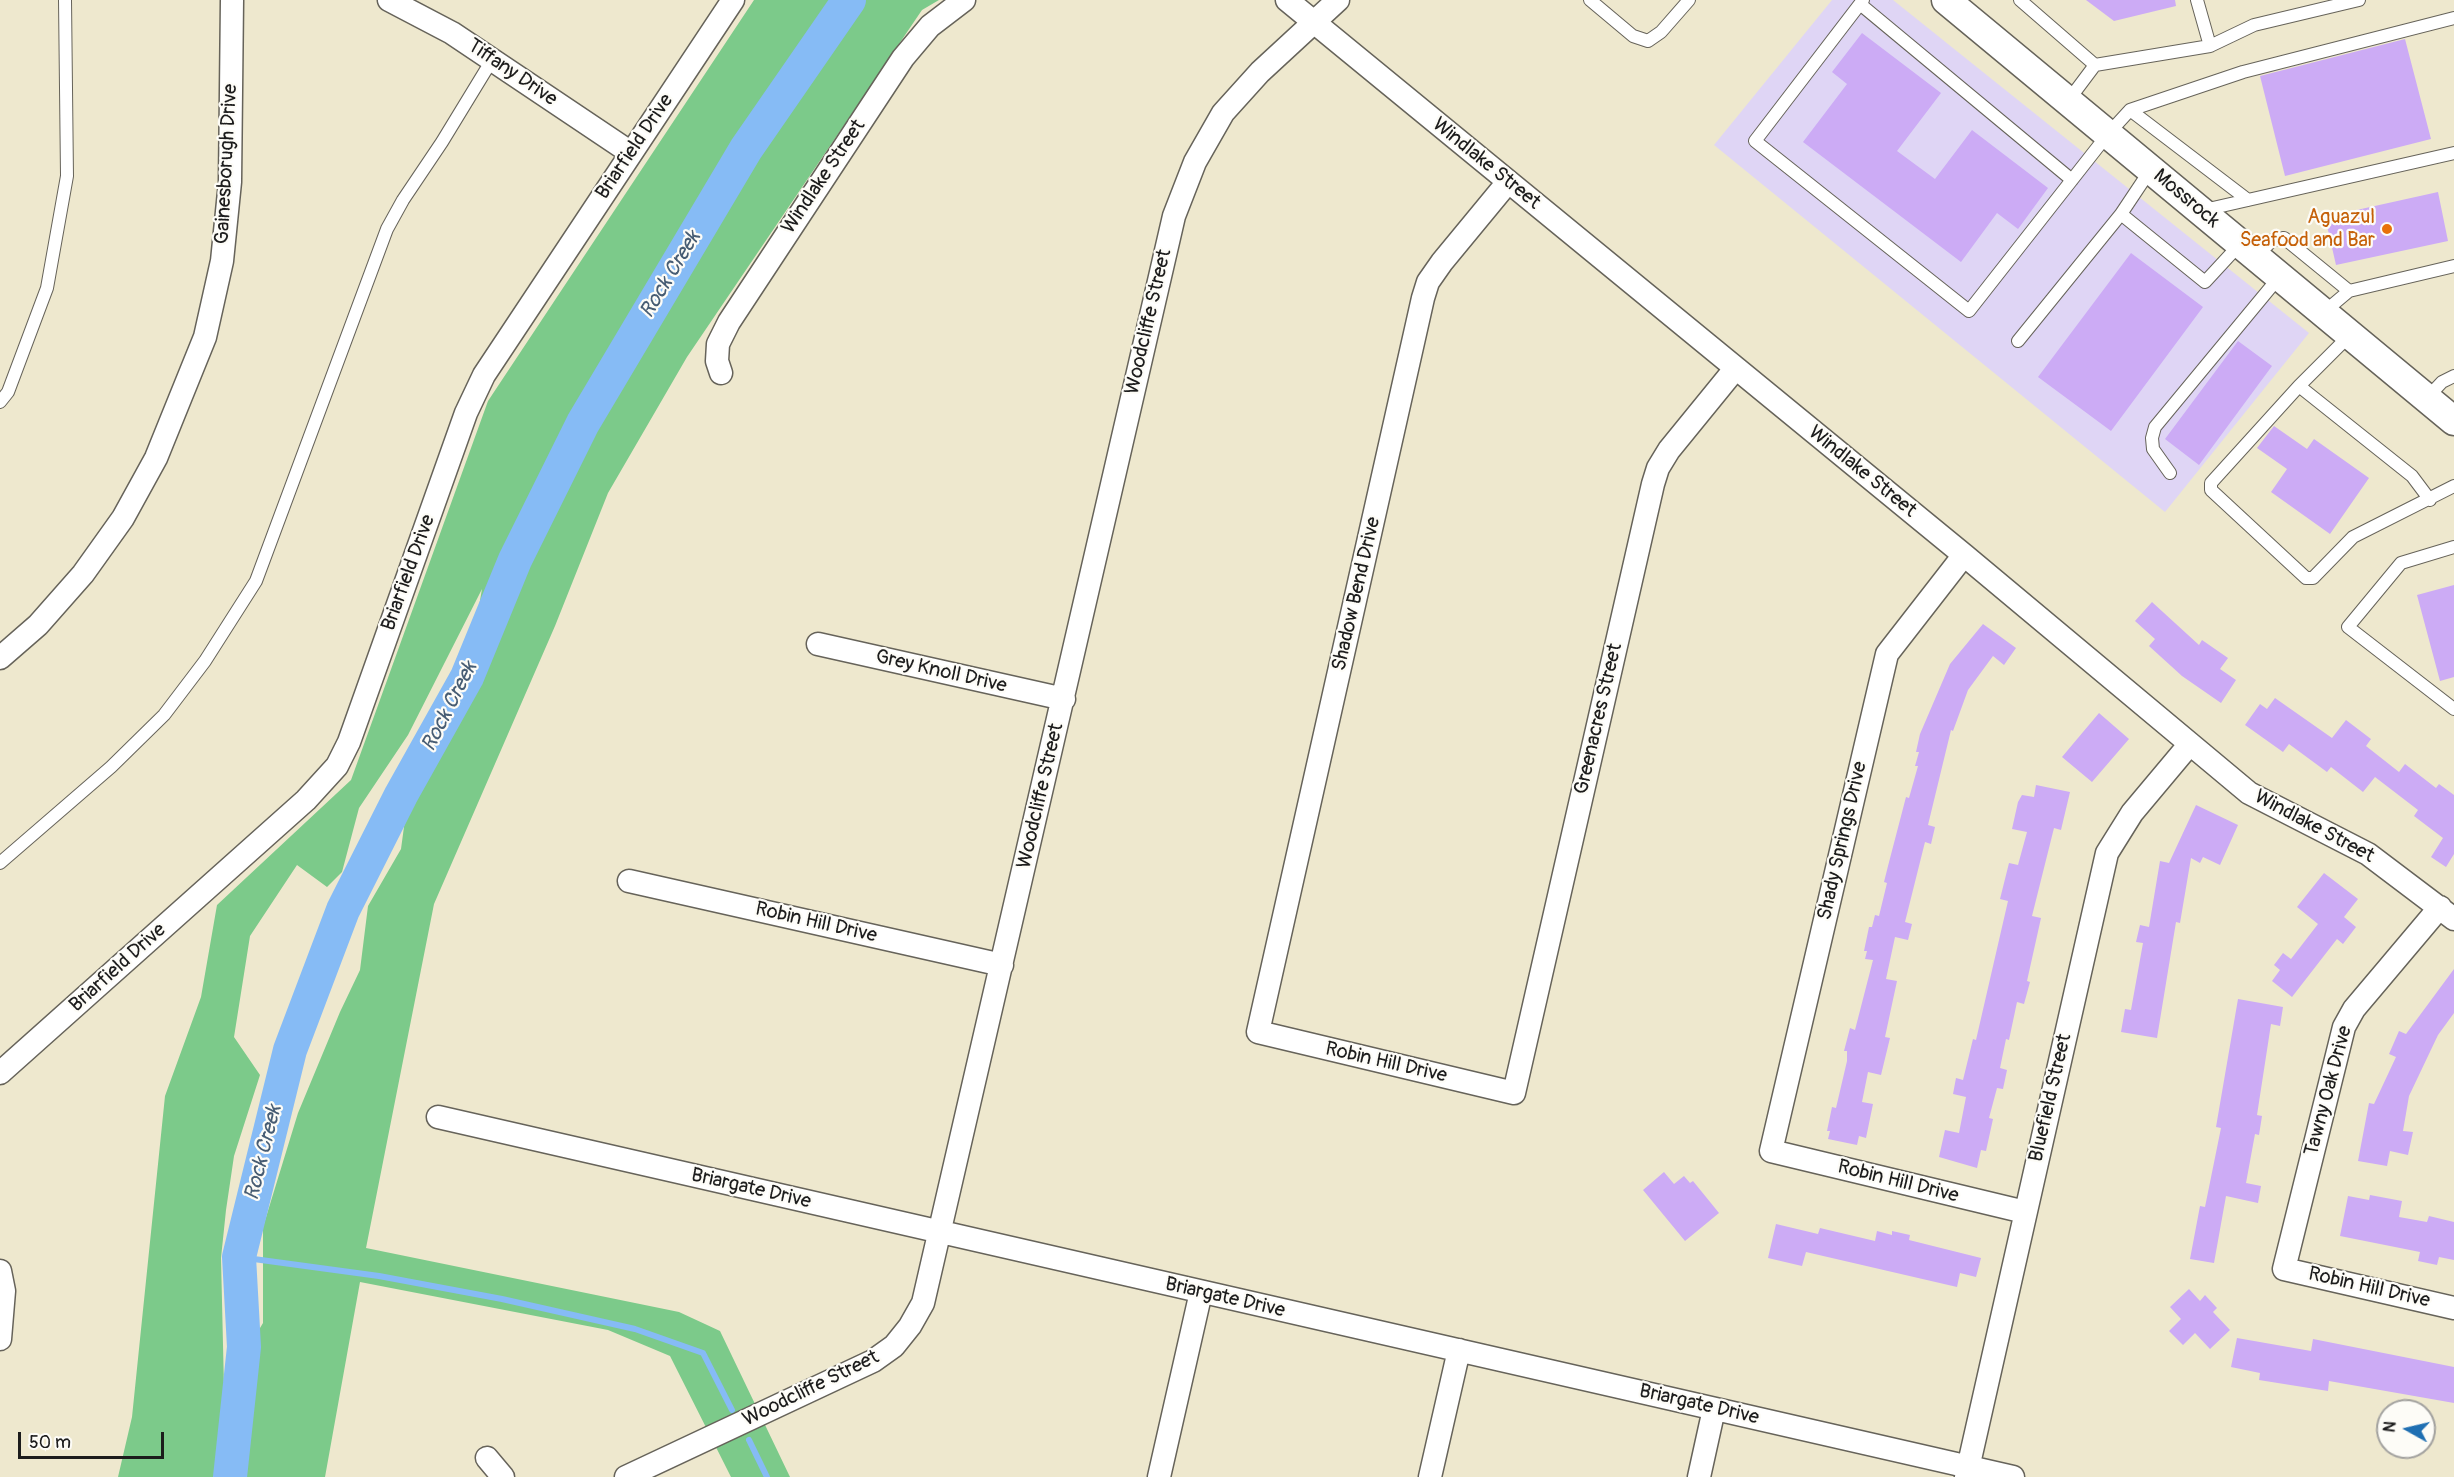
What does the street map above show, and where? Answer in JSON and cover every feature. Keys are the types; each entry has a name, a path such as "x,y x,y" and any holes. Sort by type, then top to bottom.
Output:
{"street":[{"name":"Gainesborugh Drive","path":"0,658 38,625 83,574 123,518 156,458 205,338 222,261 231,182 232,0"},
{"name":"Tiffany Drive","path":"389,0 426,18 631,153"},
{"name":"Briarfield Drive","path":"0,1073 306,800 337,766 349,742 466,413 484,375 733,0"},
{"name":"Windlake Street","path":"721,373 717,361 718,344 729,321 903,58 930,26 964,0"},
{"name":"Windlake Street","path":"1287,0 1964,555 2249,793 2368,854 2447,913"},
{"name":"Woodcliffe Street","path":"626,1477 853,1372 894,1346 910,1326 923,1303 1171,227 1183,188 1210,134 1223,114 1260,72 1338,0"},
{"name":"Mossrock","path":"1946,0 2454,421"},
{"name":"Shadow Bend Drive","path":"1258,1032 1423,298 1428,282 1442,262 1508,182"},
{"name":"Greenacres Street","path":"1514,1093 1653,484 1658,468 1670,450 1736,369"},
{"name":"Shady Springs Drive","path":"1771,1151 1887,654 1964,555"},
{"name":"Grey Knoll Drive","path":"818,644 1064,699"},
{"name":"Bluefield Street","path":"1967,1472 2108,853 2132,813 2189,745"},
{"name":"Robin Hill Drive","path":"629,881 1002,965"},
{"name":"Tawny Oak Drive","path":"2284,1269 2344,1027 2354,1009 2447,913"},
{"name":"Robin Hill Drive","path":"1258,1032 1514,1093"},
{"name":"Briargate Drive","path":"438,1117 1714,1409 1967,1472 2013,1477"},
{"name":"Robin Hill Drive","path":"1771,1151 2025,1212"},
{"name":"Robin Hill Drive","path":"2284,1269 2454,1308"},
{"path":"0,1271 4,1291 0,1339"},
{"path":"1160,1477 1201,1292"},
{"path":"1430,1477 1459,1350"},
{"path":"1699,1477 1714,1409"},
{"path":"488,1458 503,1477"}],"lane":[{"path":"0,402 8,392 47,288 67,177 65,0"},
{"path":"1590,0 1633,36 1648,41 1661,32 1689,0"},
{"path":"2020,0 2095,65"},
{"path":"2197,0 2210,46"},
{"path":"2068,101 2095,65 2210,46 2254,25 2359,0"},
{"path":"2072,180 1861,2 1755,141 1969,311 2072,180 2108,134 2130,110 2243,72 2454,18"},
{"path":"0,862 111,767 164,715 205,661 256,581 387,229 492,60"},
{"path":"2130,110 2248,200"},
{"path":"2201,211 2454,153"},
{"path":"2018,341 2121,214 2151,170"},
{"path":"2121,214 2205,282 2248,250 2284,238 2349,291"},
{"path":"2324,312 2349,291 2454,266"},
{"path":"2170,473 2153,449 2152,438 2155,427 2280,276"},
{"path":"2350,334 2299,386 2211,483 2211,490 2306,578 2313,578 2354,537 2454,486"},
{"path":"2427,398 2442,382 2454,376"},
{"path":"2299,386 2412,476 2430,500"},
{"path":"2454,548 2400,563 2348,627 2454,709"}],"shaded area":[{"path":"1832,0 1893,0 2309,333 2165,512 1714,145"}],"green space":[{"path":"754,0 939,0 922,10 687,357 608,493 555,626 434,904 366,1248 679,1312 720,1331 790,1477 731,1477 670,1356 608,1330 360,1282 325,1477 118,1477 132,1417 165,1096 201,997 217,905 351,780 488,401","holes":["482,589 464,693 406,812 401,849 368,906 360,970 298,1113 263,1227 263,1323 224,1388 221,1258 226,1210 234,1156 260,1075 234,1037 250,936 297,865 327,887 342,872 359,808 408,735"]}],"building":[{"path":"2086,0 2175,0 2176,6 2114,21"},
{"path":"1862,33 1941,93 1897,151 1935,179 1972,130 2048,188 2018,229 1997,213 1961,262 1803,142 1847,84 1832,72"},
{"path":"2405,39 2431,139 2285,176 2260,76"},
{"name":"Aguazul Seafood and Bar","path":"2438,192 2448,241 2336,265 2325,217"},
{"path":"2131,253 2203,307 2111,431 2038,377"},
{"path":"2238,341 2272,366 2199,465 2165,439"},
{"path":"2274,426 2307,449 2314,439 2369,478 2330,534 2271,492 2287,469 2257,448"},
{"path":"2454,585 2454,677 2440,681 2417,595"},
{"path":"2152,602 2199,645 2202,640 2228,658 2220,669 2236,680 2221,703 2182,676 2149,646 2155,639 2135,621"},
{"path":"1983,624 2016,648 2004,665 1993,656 1968,690 1953,731 1951,730 1928,825 1935,827 1931,844 1925,842 1905,922 1912,924 1908,940 1895,937 1886,979 1897,981 1885,1037 1890,1038 1881,1075 1868,1072 1862,1102 1873,1104 1866,1138 1859,1136 1857,1145 1828,1139 1830,1131 1827,1131 1832,1107 1836,1108 1847,1061 1847,1051 1844,1051 1850,1028 1855,1030 1873,960 1865,959 1867,951 1864,951 1869,927 1872,927 1875,915 1879,916 1887,883 1884,882 1888,866 1906,797 1909,798 1918,766 1915,766 1920,734 1950,664"},
{"path":"2275,698 2332,738 2346,720 2371,739 2366,746 2399,772 2405,764 2436,788 2439,784 2454,795 2454,854 2446,867 2431,857 2443,838 2414,816 2418,810 2375,777 2363,792 2331,767 2327,772 2289,744 2283,752 2245,725 2260,704 2267,709"},
{"path":"2099,713 2129,739 2092,782 2062,757"},
{"path":"2036,785 2070,792 2061,830 2054,828 2032,916 2041,918 2027,981 2030,982 2024,1004 2017,1002 2009,1040 2006,1039 2000,1068 2007,1070 2003,1089 1997,1088 1989,1118 1993,1119 1986,1151 1981,1150 1977,1168 1939,1157 1945,1130 1959,1133 1966,1097 1953,1094 1956,1078 1963,1080 1973,1039 1976,1040 2008,901 2000,899 2009,863 2018,865 2027,832 2012,829 2018,802 2022,795 2034,797"},
{"path":"2196,805 2238,825 2220,865 2203,857 2200,863 2191,858 2180,923 2176,922 2157,1038 2121,1032 2125,1009 2131,1010 2143,943 2136,942 2140,925 2149,927 2160,861 2169,863"},
{"path":"2324,873 2358,899 2344,917 2356,927 2343,944 2337,939 2292,997 2272,981 2280,970 2274,965 2283,953 2291,959 2318,924 2297,907"},
{"path":"2454,969 2454,1013 2438,1035 2409,1096 2403,1131 2413,1132 2408,1155 2390,1151 2387,1166 2358,1161 2369,1103 2374,1104 2396,1057 2389,1054 2399,1031 2406,1034"},
{"path":"2238,999 2283,1007 2280,1026 2271,1024 2257,1115 2262,1116 2259,1135 2255,1134 2246,1183 2261,1186 2258,1203 2226,1196 2214,1263 2190,1259 2200,1206 2205,1207 2221,1128 2216,1127"},
{"path":"1664,1172 1674,1184 1684,1176 1690,1183 1693,1181 1719,1213 1685,1241 1643,1190"},
{"path":"2370,1195 2402,1201 2399,1217 2427,1222 2429,1216 2454,1222 2454,1260 2439,1257 2437,1265 2418,1261 2420,1252 2340,1236 2348,1196 2369,1200"},
{"path":"1776,1224 1818,1234 1820,1228 1875,1241 1877,1231 1892,1235 1892,1231 1910,1235 1909,1240 1981,1258 1976,1277 1960,1273 1957,1287 1806,1252 1802,1266 1768,1258"},
{"path":"2189,1289 2200,1301 2205,1295 2217,1308 2213,1312 2230,1330 2210,1349 2195,1333 2183,1345 2169,1331 2181,1319 2170,1307"},
{"path":"2237,1338 2311,1351 2313,1339 2454,1367 2454,1403 2329,1381 2328,1391 2259,1380 2260,1373 2231,1367"}],"waterway":[{"name":"Rock Creek","path":"230,1477 244,1347 239,1257 290,1050 343,910 401,795 467,677 515,560 583,423 746,149 849,0"},
{"path":"239,1257 379,1276 502,1299 635,1329 703,1353 732,1410"},
{"path":"749,1440 767,1477"}],"place":[{"name":"Aguazul Seafood and Bar","path":"2387,229"}]}
